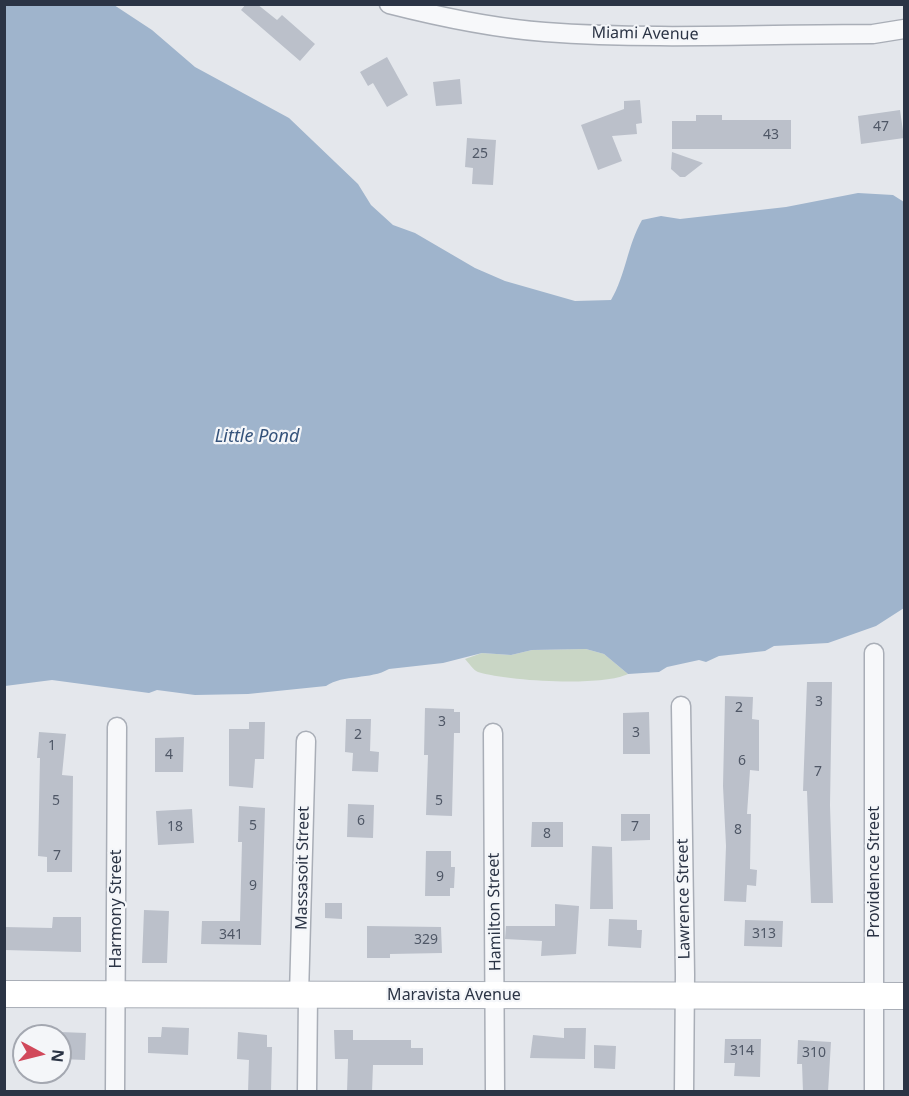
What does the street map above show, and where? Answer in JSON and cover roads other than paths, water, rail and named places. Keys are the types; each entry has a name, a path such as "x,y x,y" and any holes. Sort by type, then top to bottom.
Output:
{"main road":[{"name":"Maravista Avenue","path":"4,994 904,996"}],"street":[{"name":"Miami Avenue","path":"389,4 445,19 544,32 637,36 873,34 904,29"},
{"name":"Providence Street","path":"874,653 874,1092"},
{"name":"Lawrence Street","path":"681,706 684,1092"},
{"name":"Harmony Street","path":"116,1092 117,728"},
{"name":"Hamilton Street","path":"493,733 495,1092"},
{"name":"Massasoit Street","path":"306,741 304,995 307,1092"}],"water":[{"name":"Little Pond","path":"4,5 114,5 152,30 195,67 289,118 358,184 371,205 393,225 415,233 475,268 505,281 575,301 611,300 642,220 661,216 680,219 786,207 858,193 893,195 904,202 904,608 876,626 828,643 774,646 765,651 719,656 706,662 699,660 667,667 659,672 628,674 604,654 586,649 532,650 511,655 482,653 443,663 389,669 374,675 333,682 326,686 248,694 195,695 157,690 149,693 52,680 5,686"}]}
